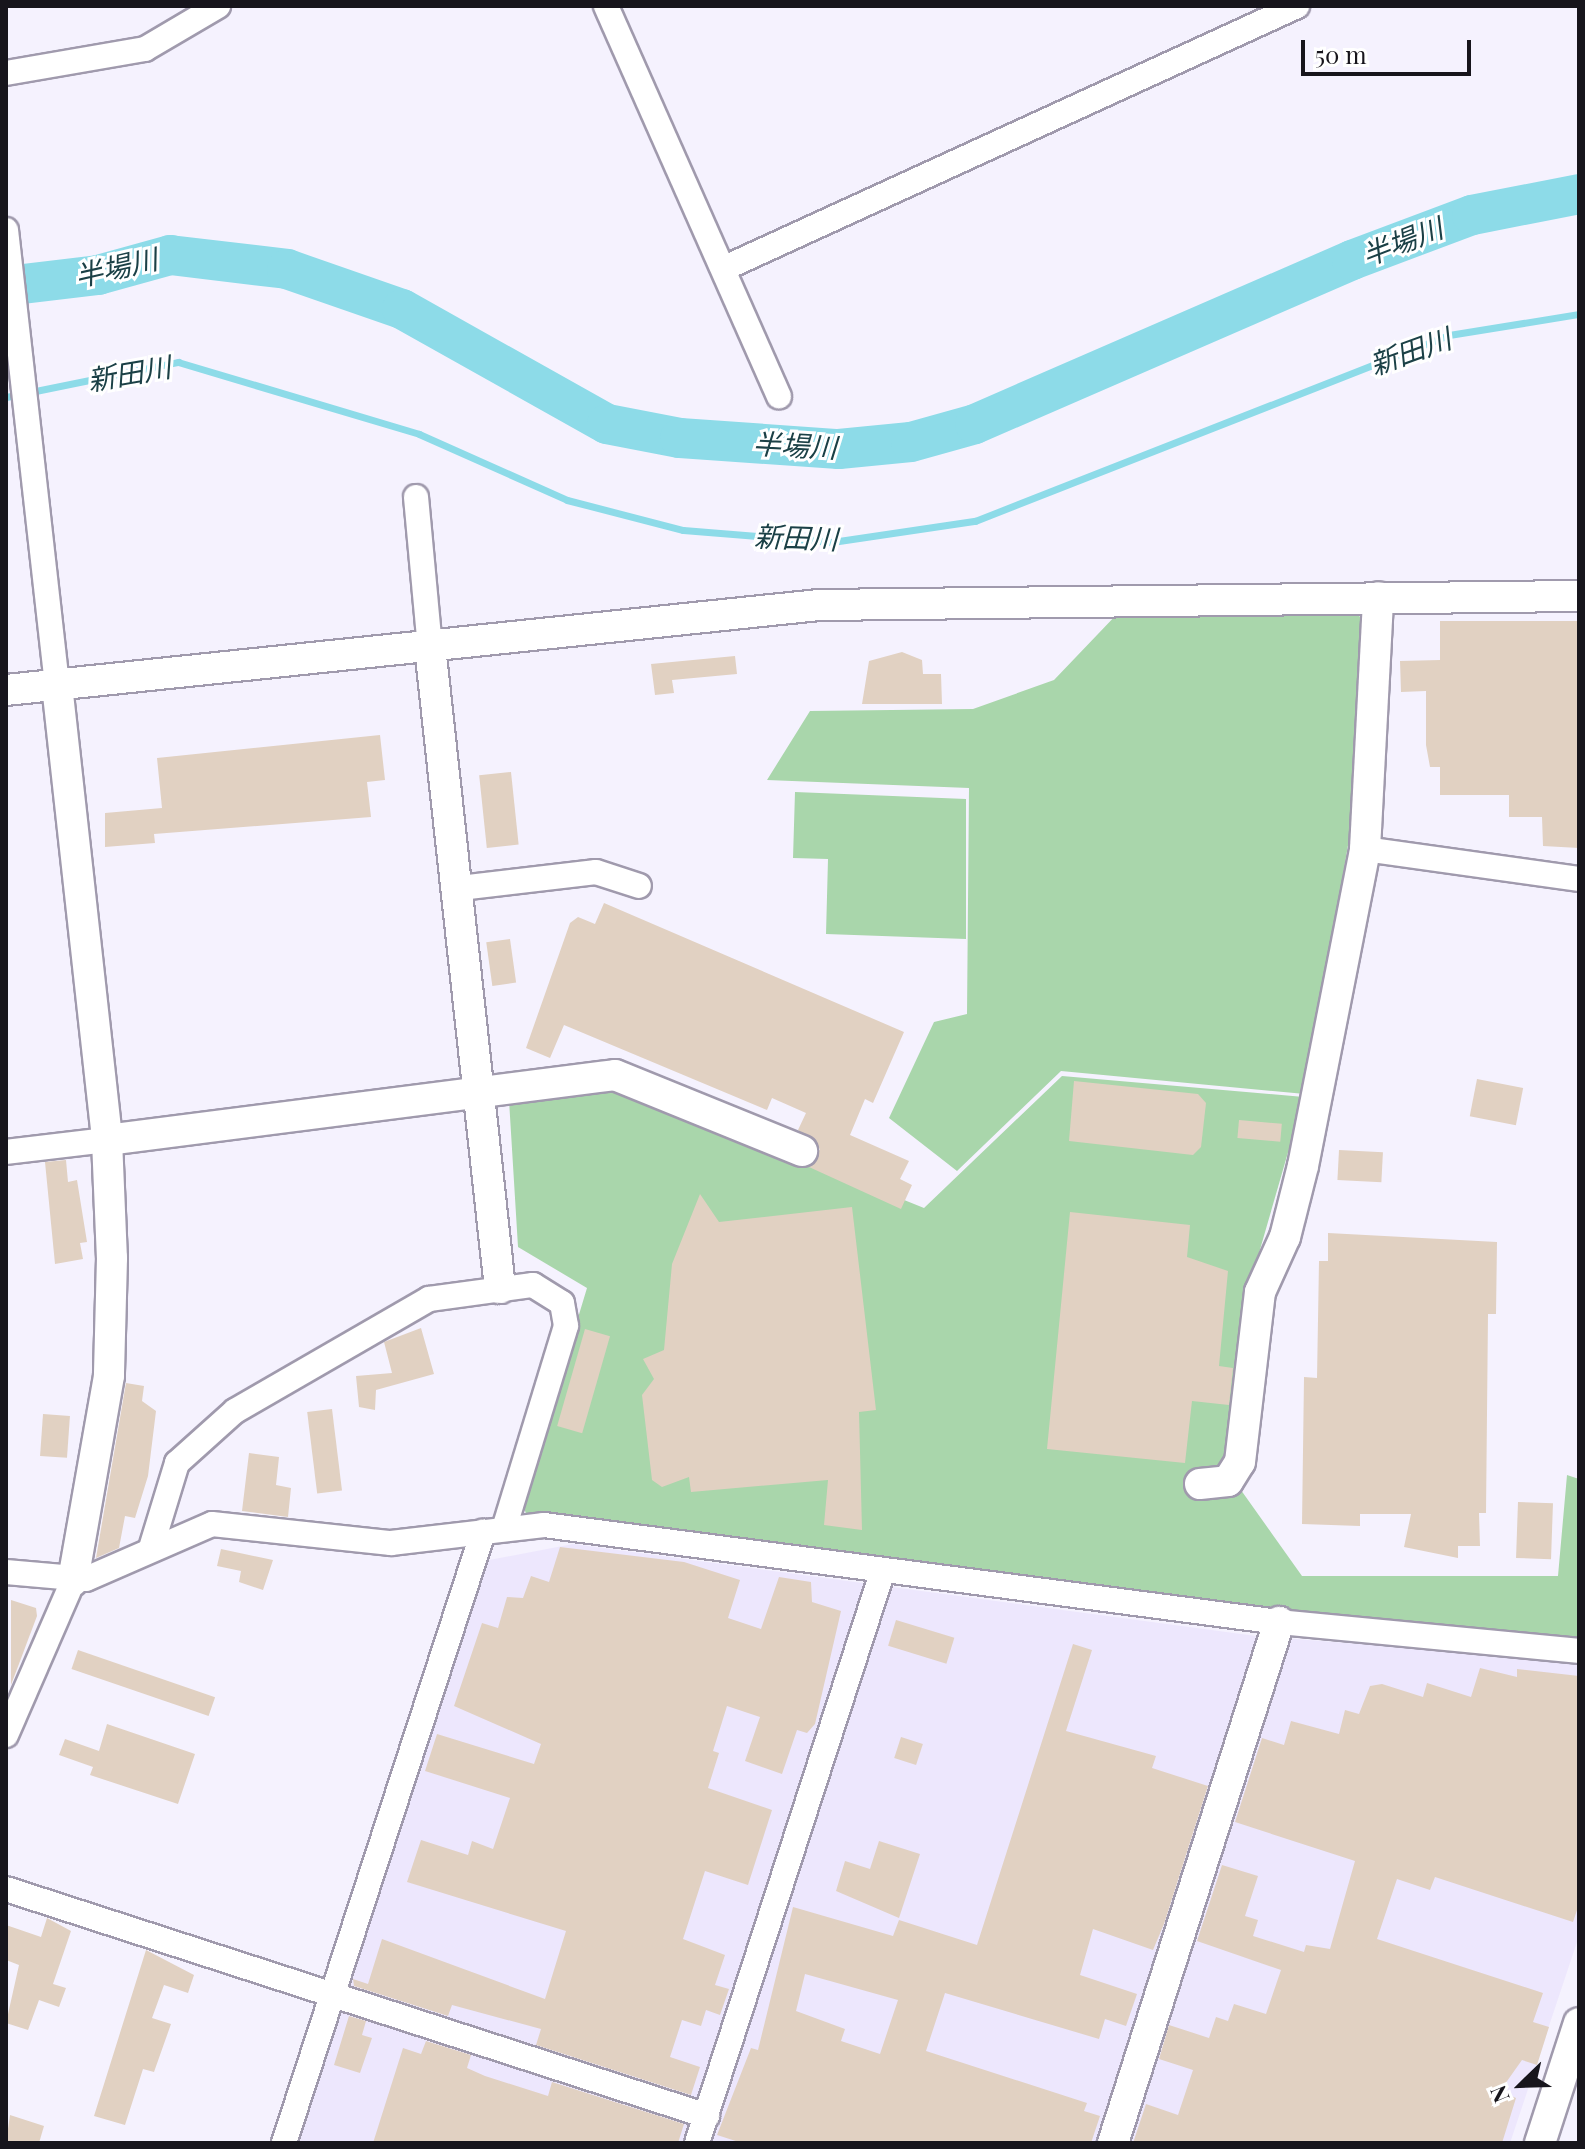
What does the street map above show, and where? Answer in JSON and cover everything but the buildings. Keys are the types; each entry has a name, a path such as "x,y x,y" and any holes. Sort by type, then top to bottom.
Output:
{"street":[{"path":"6,73 145,49 218,6"},
{"path":"606,6 727,267 779,396"},
{"path":"727,267 1297,6"},
{"path":"6,230 107,1140 109,1376 73,1581 6,1735"},
{"path":"416,497 430,647 483,1091 500,1288"},
{"path":"6,690 819,605 1579,596"},
{"path":"1200,1484 1228,1481 1240,1462 1260,1292 1295,1206 1365,849 1378,597"},
{"path":"1365,849 1579,879"},
{"path":"460,888 596,872 639,886"},
{"path":"6,1152 615,1075 802,1151"},
{"path":"151,1548 177,1463 235,1411 429,1299 500,1288 542,1287 566,1315 331,1994 284,2143"},
{"path":"6,1572 73,1581 212,1524 391,1543 493,1530 583,1529 1279,1622 1579,1651"},
{"path":"697,2143 883,1570"},
{"path":"1113,2143 1279,1622"},
{"path":"6,1889 707,2116"},
{"path":"1540,2143 1579,2023"}],"shaded area":[{"path":"573,1544 1256,1636 1579,1661 1579,1936 1510,2143 299,2143 484,1561"}],"green space":[{"path":"1351,610 1363,619 1351,828 1305,1094 1061,1071 957,1171 889,1118 934,1022 967,1014 969,788 767,780 810,711 973,709 1054,680 1119,612"},
{"path":"795,792 966,799 966,939 826,934 828,859 793,858"},
{"path":"1062,1076 1304,1097 1244,1305 1226,1469 1302,1576 1558,1576 1567,1475 1579,1479 1579,1638 1258,1608 527,1516 522,1503 587,1288 518,1247 509,1100 619,1085 924,1208"}],"waterway":[{"name":"半場川","path":"6,286 98,275 170,255 287,269 402,309 607,424 680,438 839,449 911,442 975,424 1352,260 1472,215 1579,194"},
{"name":"新田川","path":"6,397 178,362 419,434 567,500 683,530 832,542 975,521 1449,335 1579,314"}]}
